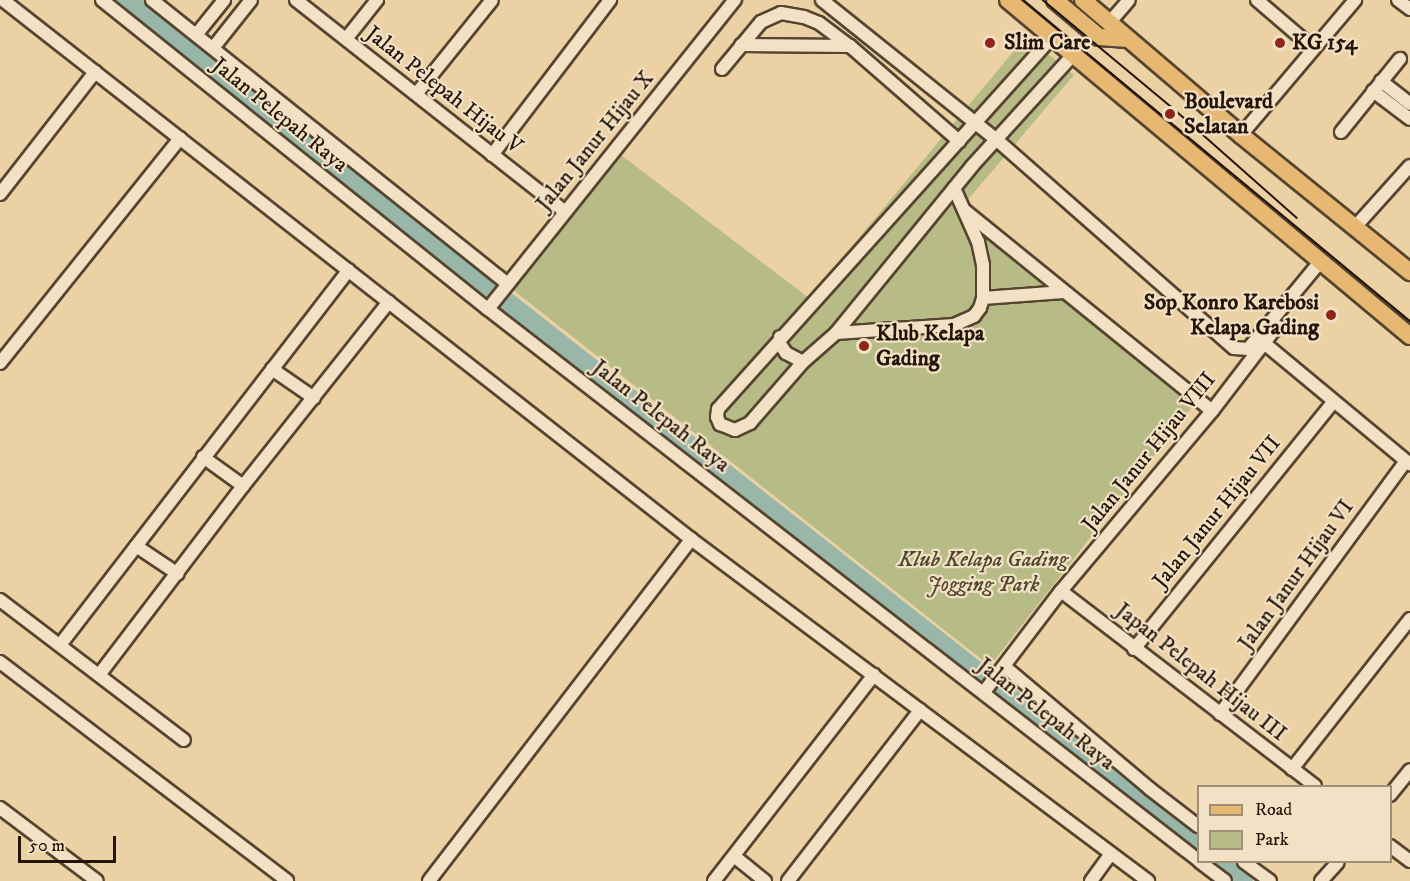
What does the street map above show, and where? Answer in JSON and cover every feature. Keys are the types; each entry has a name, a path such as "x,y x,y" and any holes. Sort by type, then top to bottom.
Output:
{"main road":[{"path":"1008,0 1322,265 1410,336"},
{"path":"1083,0 1104,30"},
{"path":"1047,31 1057,17 1059,4 1104,30 1128,39 1241,135 1410,272"},
{"path":"1079,58 1091,40 1104,30"}],"street":[{"path":"3,0 691,538 1148,881"},
{"name":"Jalan Pelepah Raya","path":"102,0 488,309 985,690 1197,859"},
{"name":"Jalan Pelepah Raya","path":"152,0 504,289"},
{"path":"196,35 224,0"},
{"path":"213,48 251,0"},
{"name":"Jalan Pelepah Hijau V","path":"296,0 566,212"},
{"path":"346,39 377,0"},
{"path":"417,93 492,0"},
{"path":"492,154 610,0"},
{"name":"Jalan Janur Hijau X","path":"488,309 735,0"},
{"path":"822,0 997,140 1240,350 1248,349 1322,265"},
{"path":"1104,30 1129,0"},
{"path":"1257,0 1313,48"},
{"path":"1241,135 1355,0"},
{"path":"1398,0 1410,9"},
{"path":"722,69 761,22 781,13 819,23 850,46 959,141"},
{"path":"1047,31 977,124 780,337 718,409 717,417 720,424 735,430 750,423 803,362 836,333 954,188 997,140 1079,58"},
{"path":"741,45 850,46"},
{"path":"1341,132 1400,59"},
{"path":"0,194 95,72"},
{"path":"1377,86 1410,104"},
{"path":"1377,86 1410,118"},
{"path":"0,363 180,138"},
{"path":"1354,227 1410,166"},
{"path":"836,333 954,325 974,316 981,308 983,265 978,242 954,188"},
{"path":"964,210 1212,411"},
{"name":"Jalan Janur Hijau VIII","path":"985,690 1061,591 1212,411 1322,265"},
{"path":"60,645 349,270"},
{"path":"982,298 1064,292"},
{"path":"99,675 243,486 390,302"},
{"path":"780,337 780,344 786,353 803,362"},
{"path":"1264,343 1408,462"},
{"path":"272,369 314,398"},
{"name":"Jalan Janur Hijau VII","path":"1134,648 1333,402"},
{"path":"203,457 243,486"},
{"name":"Jalan Janur Hijau VI","path":"1220,714 1408,462"},
{"path":"429,881 691,538"},
{"path":"136,546 178,574"},
{"name":"Japan Pelepah Hijau III","path":"1061,591 1313,785"},
{"path":"0,600 184,740"},
{"path":"1292,769 1410,619"},
{"path":"0,662 287,881"},
{"name":"Jalan Pelepah Raya","path":"1001,670 1197,825"},
{"path":"714,881 874,675"},
{"path":"788,881 920,710"},
{"path":"1392,792 1410,770"},
{"path":"0,808 97,881"},
{"path":"1392,848 1410,861"},
{"path":"1091,881 1111,854"},
{"path":"734,856 765,881"},
{"name":"Jalan Pelepah Raya","path":"1202,863 1225,881"},
{"path":"1247,863 1270,881"},
{"path":"1321,881 1336,863"}],"green space":[{"name":"Klub Kelapa Gading","path":"1026,36 1074,75 965,203 1203,393 990,666 512,289 621,155 809,298"}],"waterway":[{"path":"124,0 489,290"},
{"path":"506,304 1197,847"},
{"path":"1217,863 1241,881"}],"tram line":[{"path":"1023,0 1410,321"},
{"path":"1043,0 1174,109 1297,218"}],"place":[{"name":"Slim Care","path":"990,43"},
{"name":"KG 154","path":"1280,43"},
{"name":"Boulevard Selatan","path":"1170,114"},
{"name":"Sop Konro Karebosi Kelapa Gading","path":"1331,315"},
{"name":"Klub Kelapa Gading","path":"864,346"}],"park label":[{"name":"Klub Kelapa Gading Jogging Park","path":"983,572"}]}
